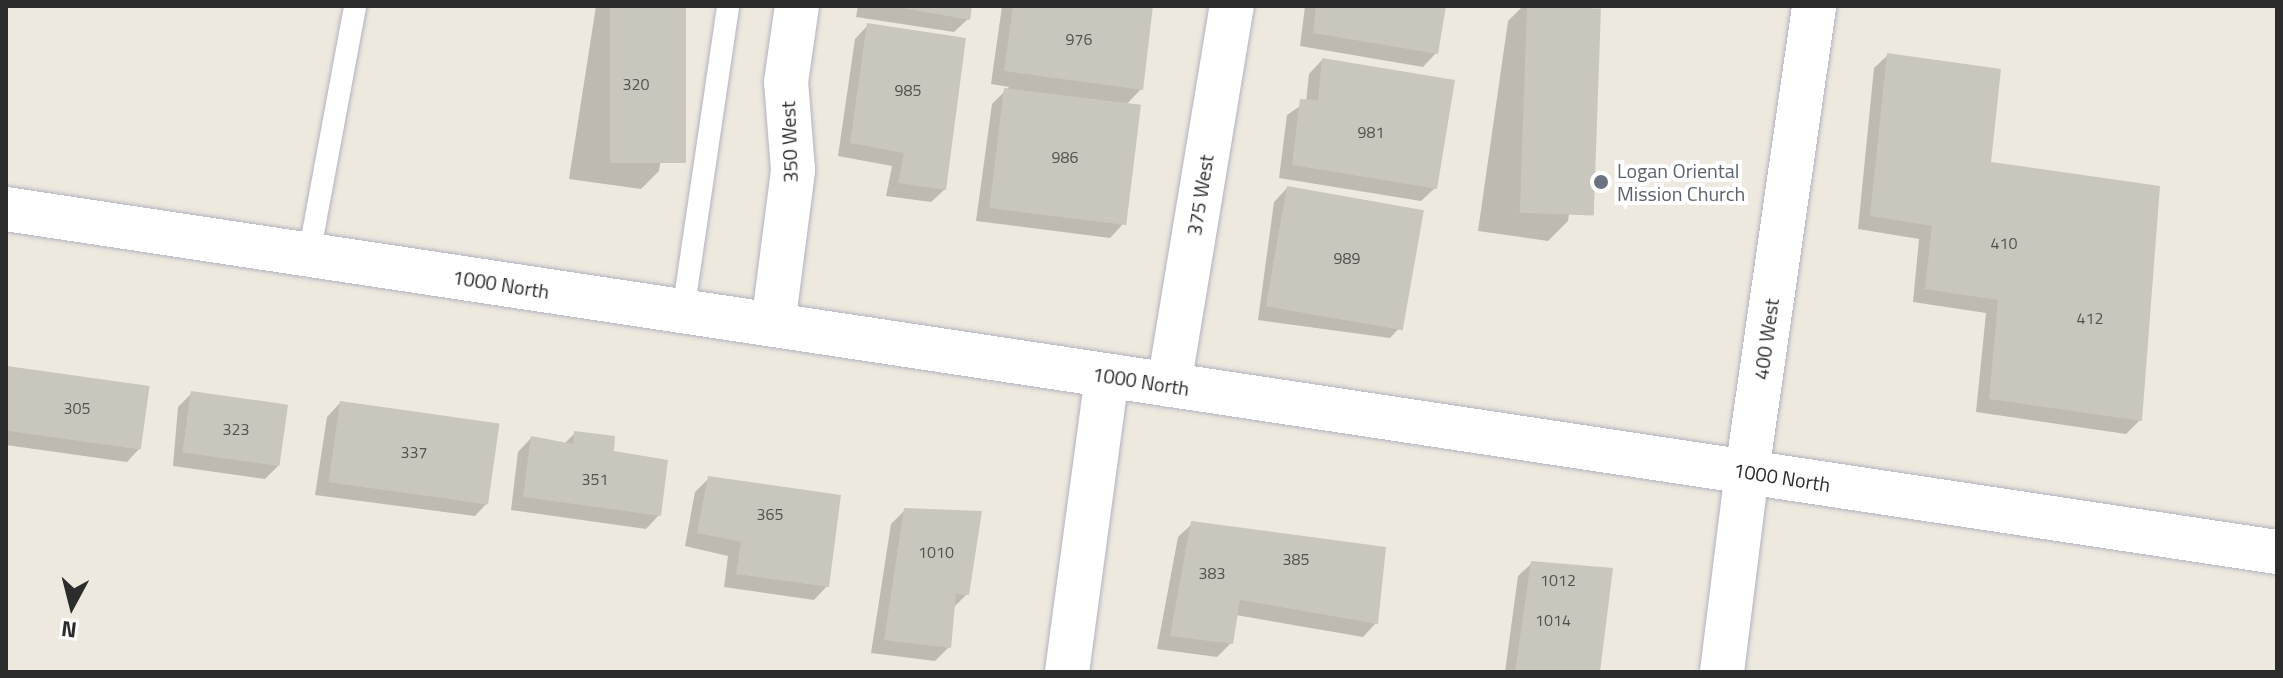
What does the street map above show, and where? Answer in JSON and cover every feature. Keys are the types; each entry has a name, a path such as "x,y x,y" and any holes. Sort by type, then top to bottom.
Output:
{"street":[{"name":"350 West","path":"773,325 793,170 786,82 797,6"},
{"name":"375 West","path":"1169,385 1232,6"},
{"name":"400 West","path":"1722,672 1747,472 1814,6"},
{"name":"1000 North","path":"6,209 2277,552"},
{"path":"1067,672 1107,376"}],"lane":[{"path":"309,255 355,6"},
{"path":"683,312 728,6"}],"building":[{"path":"610,6 686,6 686,163 610,163"},
{"path":"891,6 972,6 970,20"},
{"path":"1013,6 1153,6 1143,90 1004,71"},
{"path":"1316,6 1446,6 1438,54 1313,33"},
{"path":"1527,6 1601,9 1594,215 1520,213"},
{"path":"867,23 966,38 946,190 898,183 904,153 850,143"},
{"path":"1887,53 2001,69 1991,162 2160,186 2142,421 1989,399 1998,300 1925,289 1932,226 1870,216"},
{"path":"1322,58 1455,80 1437,189 1292,165 1300,99 1318,100"},
{"path":"1004,88 1141,105 1126,225 989,208"},
{"path":"1287,186 1424,210 1403,330 1266,306"},
{"path":"7,366 150,386 141,449 6,430"},
{"path":"191,391 288,405 279,466 182,452"},
{"path":"340,401 499,423 488,505 329,482"},
{"path":"574,431 615,436 614,451 668,460 661,516 523,497 531,436 573,444"},
{"path":"708,476 841,495 829,587 736,574 741,542 697,533"},
{"path":"904,508 982,511 969,595 956,594 951,648 884,640"},
{"path":"1191,521 1386,547 1378,624 1240,600 1233,644 1170,636"},
{"path":"1531,561 1613,568 1600,672 1515,672"}],"place":[{"name":"Logan Oriental Mission Church","path":"1601,182"}]}
